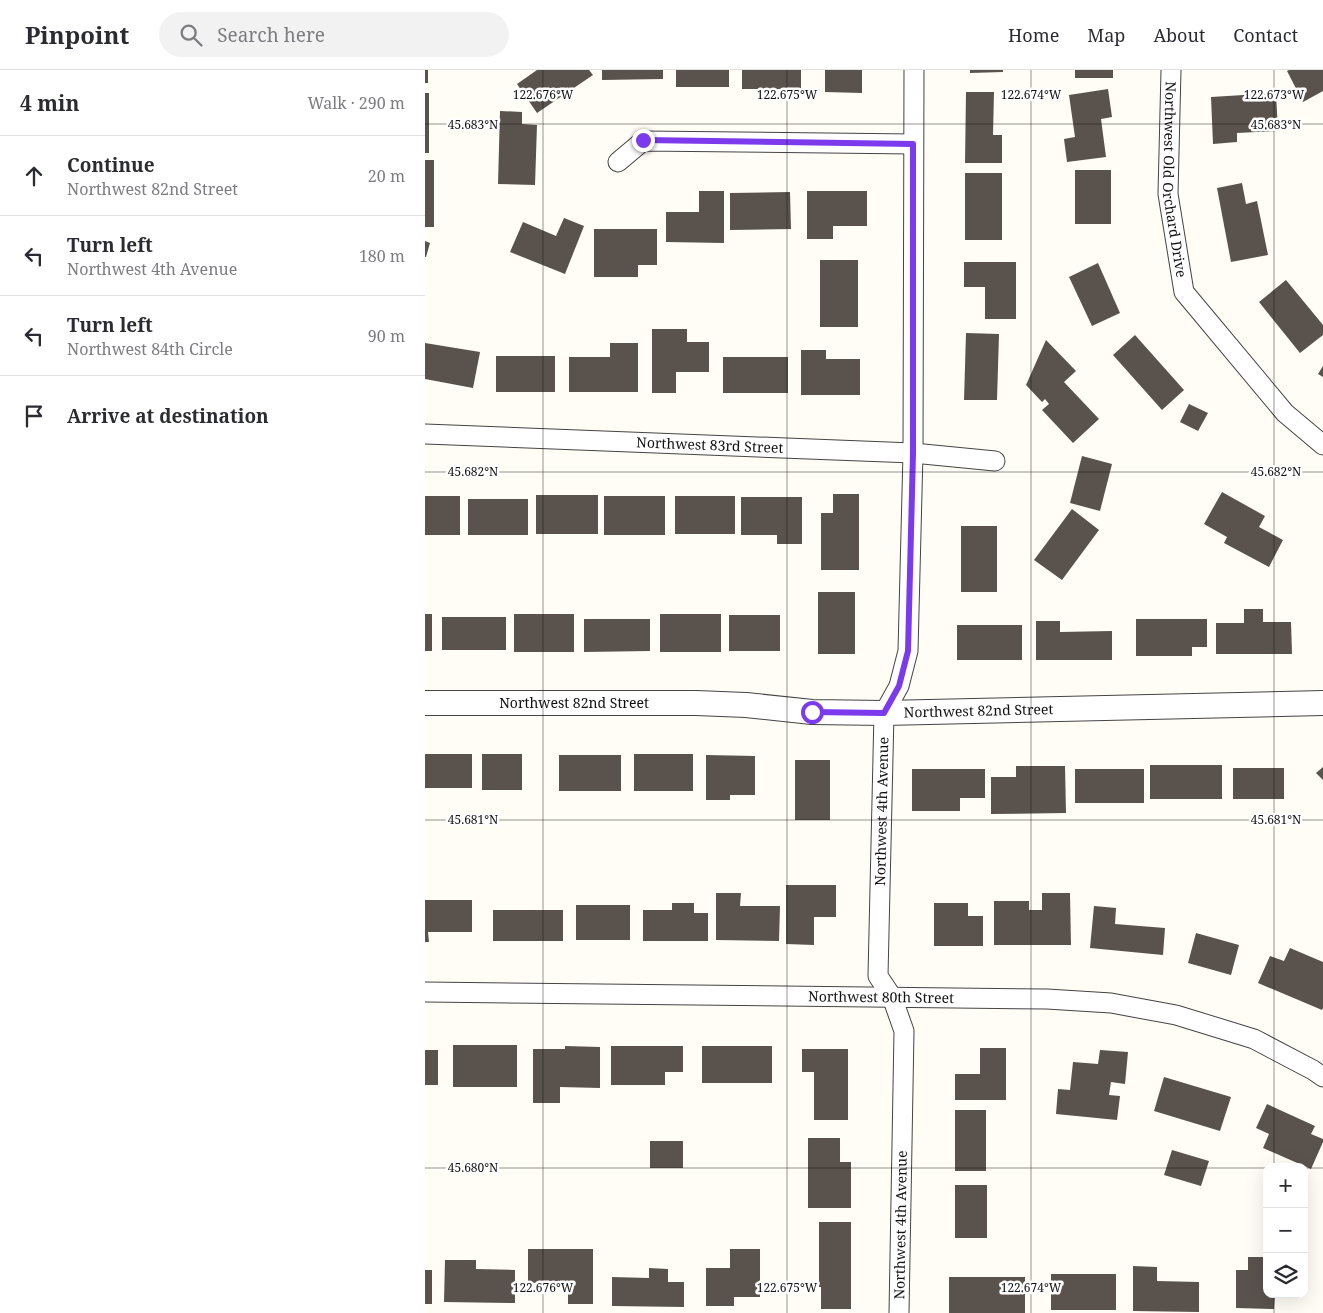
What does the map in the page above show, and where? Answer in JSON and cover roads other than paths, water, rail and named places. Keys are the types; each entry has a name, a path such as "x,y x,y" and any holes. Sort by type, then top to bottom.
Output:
{"street":[{"name":"Northwest 4th Avenue","path":"899,1313 904,1031 892,997 878,976 884,713 899,686 908,651 913,453 914,70"},
{"name":"Northwest Old Orchard Drive","path":"1171,70 1168,194 1184,292 1285,413 1323,445"},
{"path":"618,162 643,140 913,144"},
{"name":"Northwest 83rd Street","path":"425,434 913,453 995,461"},
{"name":"Northwest 82nd Street","path":"425,703 696,703 746,705 812,712 884,713 1323,703"},
{"name":"Northwest 80th Street","path":"425,992 1047,999 1111,1003 1177,1015 1254,1039 1323,1077"}]}
